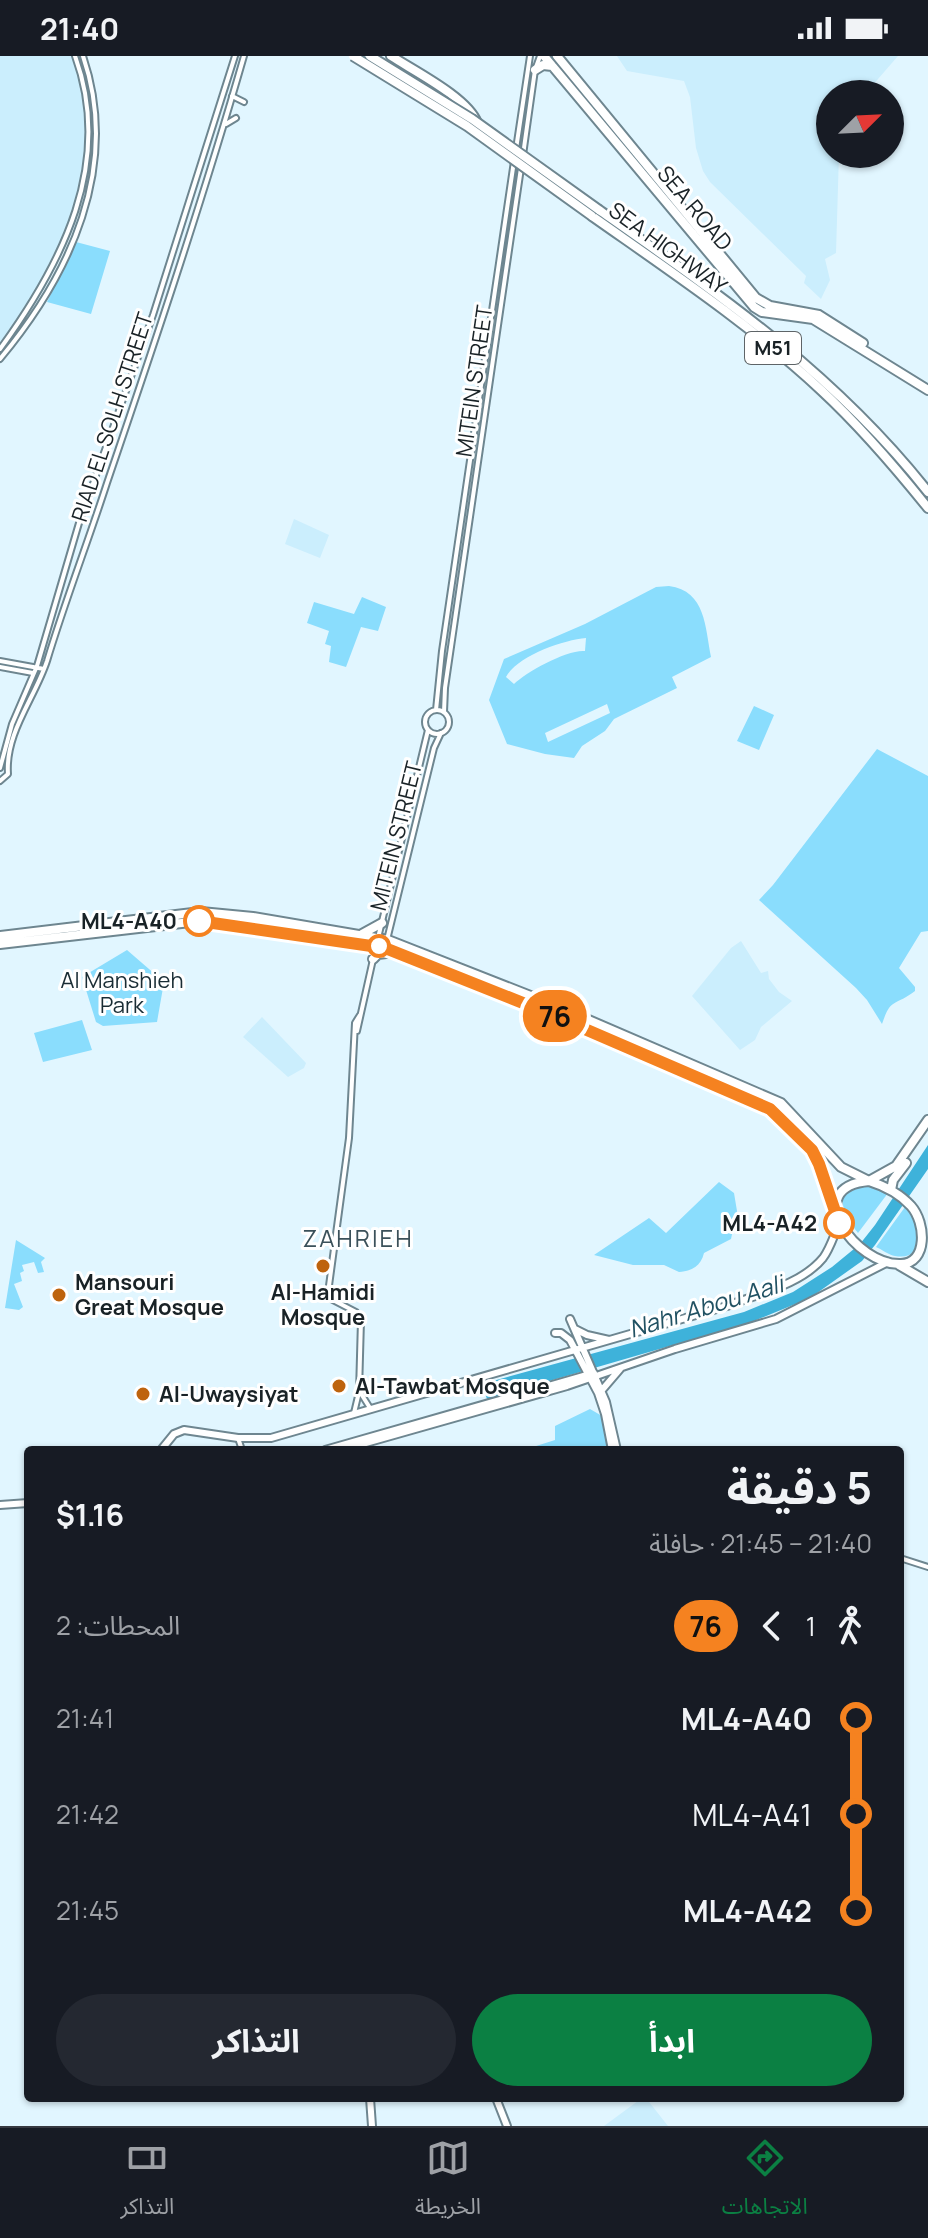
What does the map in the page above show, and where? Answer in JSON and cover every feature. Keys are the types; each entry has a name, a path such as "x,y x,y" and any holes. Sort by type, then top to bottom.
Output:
{"highway":[{"name":"SEA HIGHWAY","path":"353,56 467,126 724,298 809,366 865,421 928,492"},
{"name":"SEA HIGHWAY","path":"370,56 477,123 802,372 855,422 928,508"},
{"path":"391,56 461,102 474,114 477,123"},
{"name":"SEA ROAD","path":"542,56 612,129"},
{"name":"SEA ROAD","path":"557,56 754,307 762,312 813,319 928,387"},
{"path":"535,70 543,65 554,67"},
{"path":"0,936 201,912 253,917 362,935 556,1006 742,1091 770,1109 812,1150 837,1211"},
{"path":"0,944 199,921 382,943 395,951 742,1091 781,1103 841,1167 891,1190 910,1205 928,1244"},
{"path":"362,935 382,923"},
{"path":"373,959 378,954 395,951"},
{"path":"928,1120 896,1166 869,1181 850,1184 843,1189 838,1196 837,1211 839,1224 853,1242 870,1255 899,1265 928,1282"},
{"path":"891,1190 893,1180 928,1131"},
{"path":"899,1265 915,1260 921,1253 920,1223"}],"main road":[{"path":"164,1446 182,1427 238,1438 271,1438 580,1352 727,1306 786,1284 824,1258 839,1224"},
{"path":"339,1446 624,1366 790,1314 888,1262"},
{"path":"613,1341 587,1335 571,1323 602,1403 614,1446"},
{"path":"555,1333 568,1338 580,1352"},
{"path":"602,1390 624,1366"},
{"path":"591,1374 602,1390 610,1412 614,1446"},
{"path":"354,1446 591,1374"},
{"path":"0,1503 24,1500"},
{"path":"370,2102 372,2126"},
{"path":"498,2102 507,2126"}],"street":[{"path":"0,349 35,300 56,260 81,198 88,147 86,95 75,56"},
{"path":"0,359 40,306 64,265 82,223 94,155 93,92 83,56"},
{"name":"RIAD EL SOLH STREET","path":"0,768 12,724 37,666 79,523 137,362 235,56"},
{"name":"RIAD EL SOLH STREET","path":"0,781 8,774 8,758 18,726 42,676 113,467 244,56"},
{"name":"MITEIN STREET","path":"436,710 530,56"},
{"name":"MITEIN STREET","path":"444,712 535,70 542,56"},
{"path":"232,96 244,102"},
{"path":"224,125 236,118"},
{"path":"56,260 64,265"},
{"path":"488,334 497,336"},
{"path":"137,362 146,366"},
{"path":"102,463 113,467"},
{"path":"52,616 60,618"},
{"path":"447,617 455,619"},
{"path":"0,661 44,669"},
{"path":"0,667 42,676"},
{"path":"436,710 444,712 449,718 449,725 441,733 428,730 425,720 429,713 436,710"},
{"name":"MITEIN STREET","path":"382,943 382,923 428,730"},
{"name":"MITEIN STREET","path":"382,943 434,748 441,733"},
{"path":"353,1415 359,1392 360,1316 334,1302 328,1295 346,1156 355,1039 373,959 382,943"},
{"path":"359,1392 372,1410"},
{"path":"238,1438 241,1446"},
{"path":"904,1559 928,1567"}],"shaded area":[{"path":"0,56 77,56 84,81 88,134 81,191 65,242 35,302 0,354"},
{"path":"617,56 898,56 877,80 816,80 816,168 839,168 836,253 825,259 830,280 821,299 804,283 806,276 710,182 703,171 696,148 690,97 684,81 627,71"},
{"path":"294,519 329,535 320,558 285,544"},
{"path":"741,941 761,973 768,971 769,979 779,992 792,1001 761,1027 755,1040 740,1050 692,996 731,948"},
{"path":"262,1017 306,1063 304,1068 288,1077 243,1037"},
{"path":"928,1145 928,1169 875,1245 862,1261 810,1298 749,1323 487,1399 482,1384 744,1312 793,1292 860,1244"},
{"path":"637,2102 649,2102 668,2126 604,2126"}],"green space":[{"path":"76,242 110,251 91,314 47,302"},
{"path":"656,587 681,589 697,603 705,623 711,657 672,677 677,688 614,719 605,731 582,746 574,758 507,744 489,700 504,659 585,624","holes":["586,638 585,651 548,662 514,684 506,677 520,662 542,650","607,704 610,713 548,742 545,733"]},
{"path":"362,597 386,607 378,631 361,627 346,667 329,662 331,646 325,644 329,631 307,623 314,602 354,614"},
{"path":"754,706 774,715 759,750 737,741"},
{"path":"877,749 928,776 928,931 921,932 899,968 915,991 891,1006 882,1024 856,988 759,900"},
{"name":"Al Manshieh Park","path":"127,950 164,982 157,1022 103,1026 96,1022 82,977"},
{"path":"82,1020 92,1050 43,1062 34,1033"},
{"path":"719,1182 734,1193 737,1211 731,1239 704,1253 695,1267 679,1272 664,1265 633,1265 594,1255 649,1218 666,1233"},
{"path":"866,1186 888,1193 858,1233 844,1211 844,1197 855,1188"},
{"path":"905,1207 914,1222 916,1247 905,1256 895,1256 876,1247"},
{"path":"16,1240 45,1258 41,1262 44,1272 38,1273 34,1262 22,1265 22,1281 14,1284 23,1307 19,1310 5,1308"},
{"path":"590,1409 602,1416 608,1446 536,1446 555,1440 555,1426"}],"bus line":[{"name":"76","path":"199,921 376,945 584,1028 770,1109 812,1150 839,1223"}],"place":[{"name":"ML4-A40","path":"199,921"},
{"name":"ML4-A42","path":"839,1223"},
{"name":"Al-Hamidi Mosque","path":"323,1266"},
{"name":"Mansouri Great Mosque","path":"59,1295"},
{"name":"Al-Tawbat Mosque","path":"339,1386"},
{"name":"Al-Uwaysiyat","path":"143,1394"}],"district":[{"name":"ZAHRIEH","path":"358,1239"}],"water label":[{"name":"Nahr Abou Aali","path":"706,1307"}]}
